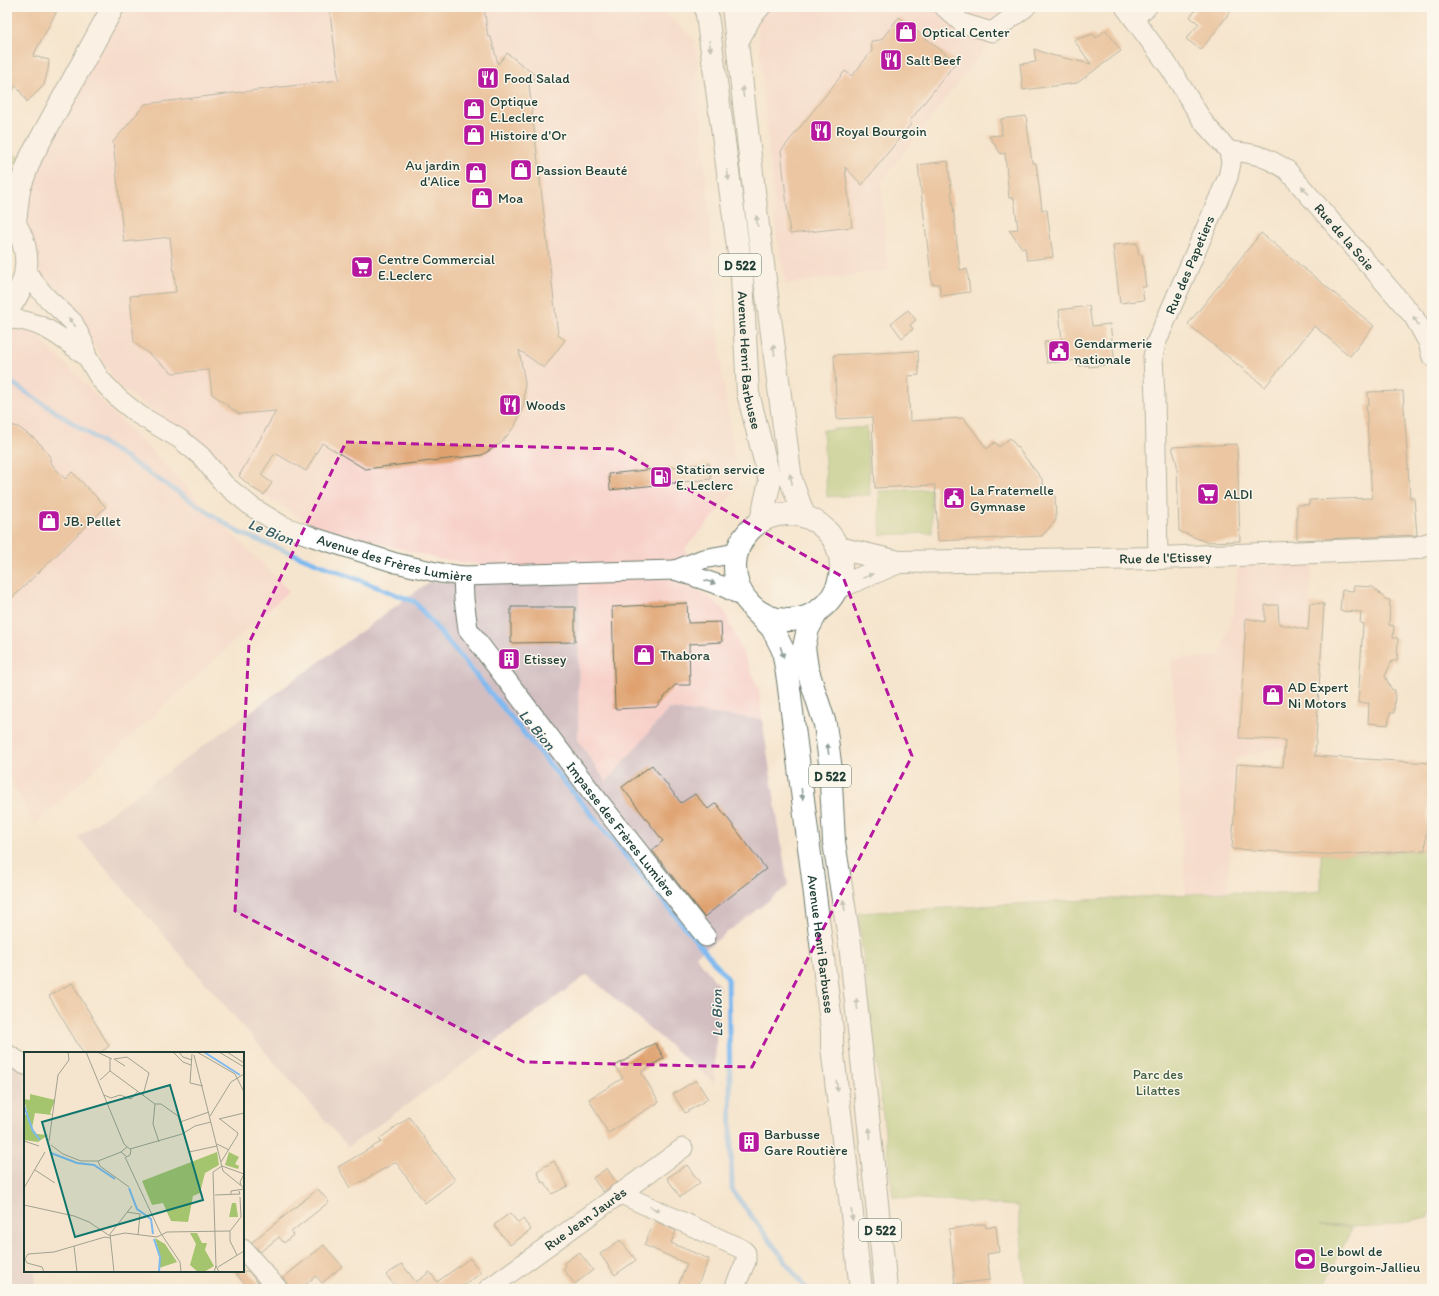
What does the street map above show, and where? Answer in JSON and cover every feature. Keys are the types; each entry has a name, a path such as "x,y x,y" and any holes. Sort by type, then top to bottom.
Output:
{"main road":[{"path":"7,309 21,289 26,270 26,253 22,237 11,218 31,157 113,7"},
{"name":"Avenue Henri Barbusse","path":"706,7 742,277 748,392 770,481 761,521"},
{"name":"Avenue Henri Barbusse","path":"732,7 758,226 791,480 804,516"},
{"path":"7,179 31,157"},
{"path":"781,514 804,516 827,531 838,548 842,562 840,581 831,600 817,612 796,621 774,619 749,603 740,592 734,573 736,553 744,536 752,526 761,521 781,514"},
{"name":"Rue de l'Etissey","path":"838,548 898,562 1158,558 1417,548 1432,543"},
{"name":"Rue de l'Etissey","path":"837,588 898,562"},
{"name":"Avenue Henri Barbusse","path":"749,603 772,628 783,650 788,680 832,1030 832,1047 861,1289"},
{"name":"Avenue Henri Barbusse","path":"817,612 808,629 804,647 807,668 825,724 830,763 834,842 850,944 886,1289"}],"street":[{"path":"737,45 752,17 760,7"},
{"path":"944,7 962,23 992,32 1026,7"},
{"path":"1135,11 1204,123 1229,151"},
{"name":"Rue de la Soie","path":"1229,151 1249,152 1270,159 1287,170 1414,316 1428,342 1432,356"},
{"name":"Rue des Papetiers","path":"1158,558 1153,357 1156,343 1228,177 1230,163 1229,151"},
{"name":"Avenue des Frères Lumière","path":"26,270 46,297 73,322 83,342 87,357 100,379 119,399 139,415 180,439 202,456 224,484 252,508 283,526 396,563 440,573 463,576 675,570 703,559 736,553"},
{"name":"Avenue des Frères Lumière","path":"7,319 16,319 40,325 64,339 87,357"},
{"name":"Avenue des Frères Lumière","path":"675,570 722,586 749,603"},
{"name":"Impasse des Frères Lumière","path":"463,576 464,600 468,629 588,787 706,938"},
{"path":"7,1054 24,1064"},
{"name":"Rue Jean Jaurès","path":"488,1289 683,1148"},
{"path":"620,1193 742,1249 746,1253 746,1261 734,1289"},
{"path":"244,1250 278,1289"}],"highlighted area":[{"path":"346,442 617,449 843,577 912,756 752,1067 524,1062 235,911 249,643"}],"shaded area":[{"path":"124,7 657,7 695,40 722,372 739,488 685,548 694,587 723,608 759,690 762,719 669,709 606,782 578,740 579,583 495,567 439,559 313,525 251,487 239,476 118,385 80,323 41,277 35,249 24,218 28,179"},
{"path":"756,7 1026,7 990,42 881,182 888,270 786,284 777,238"},
{"path":"7,305 289,591 34,825 7,772"},
{"path":"1312,564 1302,741 1236,758 1227,892 1186,894 1171,659 1219,656 1233,615 1238,566"},
{"path":"429,582 579,583 578,740 606,782 669,709 762,719 788,886 696,956 719,986 714,1083 587,975 348,1147 78,837"},
{"path":"7,1054 24,1064 24,1272 35,1272 34,1289 7,1289"}],"green space":[{"path":"7,151 21,158 7,172"},
{"path":"867,427 870,495 827,497 823,430"},
{"path":"931,489 932,533 881,535 879,491"},
{"name":"Parc des Lilattes","path":"1432,850 1432,1211 1428,1217 1377,1227 1319,1225 1352,1228 1322,1289 1026,1289 1018,1206 893,1197 858,913 1227,892 1281,894 1321,891 1321,854 1363,854"}],"building":[{"path":"7,7 59,7 33,56 49,60 44,85 27,102 16,85 7,102"},
{"name":"Centre Commercial E.Leclerc","path":"329,7 484,7 488,37 491,37 498,64 507,53 536,76 529,85 558,335 565,340 544,368 519,350 525,383 524,405 515,426 501,443 482,455 365,469 322,443 306,471 275,453 261,475 272,483 264,495 251,487 239,476 276,411 239,414 212,394 209,370 173,373 134,342 130,296 176,292 170,237 124,242 113,142 145,104 339,80"},
{"path":"1198,7 1234,7 1201,50 1186,39 1199,24 1190,17"},
{"path":"899,17 956,62 909,122 911,124 862,185 845,167 852,227 790,234 781,151 845,71 852,76 872,51 871,41 881,40"},
{"path":"1106,30 1121,51 1077,83 1023,90 1020,64 1036,62 1034,49 1051,55 1091,64 1074,40 1093,34 1096,38"},
{"path":"1026,116 1032,163 1036,163 1042,210 1047,210 1053,257 1027,260 1025,248 1022,248 1009,230 1018,229 1014,198 1009,198 1005,153 1001,154 989,136 1002,135 1001,119"},
{"path":"948,161 960,270 967,269 970,292 941,296 939,284 932,284 918,165"},
{"path":"1261,233 1374,326 1350,356 1314,326 1265,387 1188,324"},
{"path":"1137,243 1139,255 1142,255 1146,287 1142,287 1144,300 1120,303 1113,245"},
{"path":"1089,306 1092,326 1110,324 1115,364 1089,367 1089,365 1079,366 1078,360 1047,363 1044,342 1062,340 1059,310"},
{"path":"908,310 916,320 910,325 913,329 902,338 891,323"},
{"path":"918,351 919,375 908,376 910,421 964,418 987,449 995,442 999,447 1010,438 1042,479 1043,484 1055,495 1056,520 1042,536 938,541 935,485 875,488 872,417 837,419 834,355"},
{"path":"1403,391 1410,498 1414,498 1417,535 1297,540 1297,505 1309,505 1309,500 1372,498 1366,405 1369,405 1368,392"},
{"name":"JB. Pellet","path":"7,424 18,427 35,439 50,457 50,461 54,467 65,479 72,472 106,507 7,603"},
{"name":"ALDI","path":"1237,444 1240,541 1206,542 1179,531 1177,464 1172,447"},
{"path":"709,463 711,479 610,490 609,474"},
{"path":"1354,586 1373,587 1385,599 1390,600 1389,625 1394,626 1393,638 1398,638 1397,661 1392,661 1385,676 1392,690 1395,690 1394,713 1390,713 1388,725 1368,723 1369,703 1358,703 1363,624 1360,623 1361,612 1340,611 1342,590 1353,591"},
{"name":"Thabora","path":"687,603 688,623 721,622 722,642 689,644 690,685 675,685 656,707 615,709 612,607"},
{"path":"1310,603 1324,604 1315,756 1431,763 1425,850 1339,855 1232,849 1237,764 1283,767 1285,740 1239,738 1246,618 1265,622 1265,605 1278,605 1279,624 1308,630"},
{"path":"511,607 575,607 575,642 511,643"},
{"path":"652,765 681,803 695,794 708,809 716,803 766,869 704,917 652,850 663,841 622,787"},
{"path":"72,983 109,1046 101,1052 82,1052 49,996"},
{"path":"655,1043 664,1058 641,1072 659,1102 608,1133 589,1099 623,1078 615,1066"},
{"path":"696,1080 708,1099 685,1113 673,1094"},
{"path":"409,1117 455,1180 425,1203 396,1162 350,1188 338,1167 381,1142 379,1139"},
{"path":"554,1161 568,1186 552,1194 544,1182 542,1183 537,1171"},
{"path":"687,1165 700,1183 680,1197 667,1178"},
{"path":"607,1168 616,1183 603,1192 593,1178"},
{"path":"318,1189 329,1202 291,1232 293,1235 284,1243 279,1237 260,1252 252,1242"},
{"path":"510,1213 518,1223 523,1219 531,1230 510,1245 494,1225"},
{"path":"655,1221 676,1231 671,1243 709,1259 696,1289 679,1283 687,1264 644,1245"},
{"path":"985,1224 986,1228 996,1226 999,1252 987,1254 990,1280 955,1284 949,1229"},
{"path":"620,1240 636,1260 615,1275 600,1254"},
{"path":"324,1245 342,1266 322,1283 316,1276 300,1289 289,1289 283,1278"},
{"path":"579,1252 593,1270 575,1284 563,1269 566,1266 564,1263"},
{"path":"470,1258 481,1273 459,1289 398,1289 386,1275 402,1264 416,1282 430,1272 437,1282"},
{"path":"248,1271 263,1289 250,1289 234,1272"}],"waterway":[{"name":"Le Bion","path":"7,373 12,383 240,533 415,602 728,979 732,1190 806,1289"}],"place":[{"name":"Optical Center","path":"906,32"},
{"name":"Salt Beef","path":"891,60"},
{"name":"Food Salad","path":"488,78"},
{"name":"Optique E.Leclerc","path":"474,109"},
{"name":"Royal Bourgoin","path":"821,131"},
{"name":"Histoire d'Or","path":"474,135"},
{"name":"Passion Beauté","path":"521,170"},
{"name":"Au jardin d'Alice","path":"476,173"},
{"name":"Moa","path":"482,198"},
{"name":"Centre Commercial E.Leclerc","path":"362,267"},
{"name":"Gendarmerie nationale","path":"1059,351"},
{"name":"Woods","path":"510,405"},
{"name":"Station service E. Leclerc","path":"661,477"},
{"name":"ALDI","path":"1208,494"},
{"name":"La Fraternelle Gymnase","path":"954,498"},
{"name":"JB. Pellet","path":"49,521"},
{"name":"Thabora","path":"644,655"},
{"name":"Etissey","path":"509,659"},
{"name":"AD Expert Ni Motors","path":"1273,695"},
{"name":"Barbusse Gare Routière","path":"749,1142"},
{"name":"Le bowl de Bourgoin-Jallieu","path":"1305,1259"}]}
